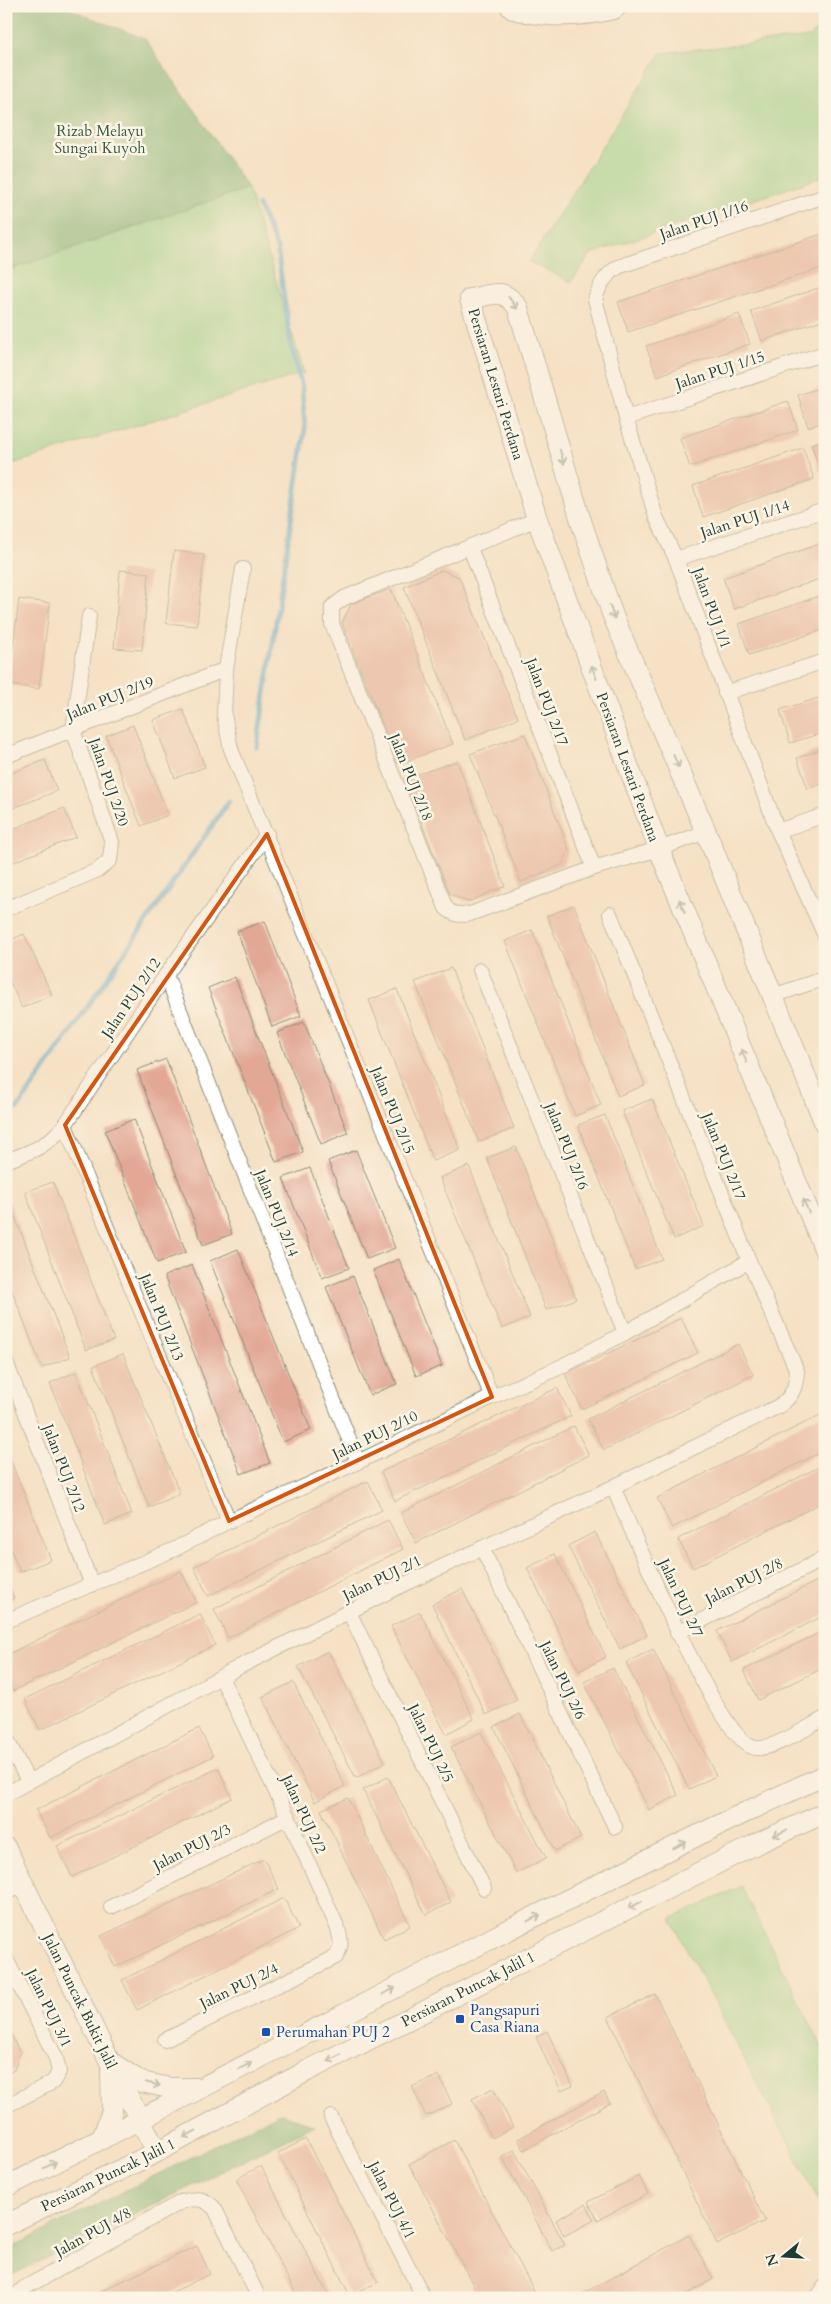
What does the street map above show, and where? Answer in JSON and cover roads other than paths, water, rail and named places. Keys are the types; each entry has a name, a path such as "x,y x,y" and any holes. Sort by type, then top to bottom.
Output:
{"highway":[{"path":"514,6 565,12 599,10 613,6"}],"main road":[{"name":"Persiaran Lestari Perdana","path":"825,1124 706,832 613,616 581,521 518,308 511,297 502,293 470,299 537,519 659,849 825,1251"},
{"path":"6,2187 457,1956 754,1808 825,1775"},
{"name":"Persiaran Puncak Jalil 1","path":"6,2226 157,2152 307,2071 490,1978 756,1844 825,1813"},
{"name":"Jalan Puncak Bukit Jalil","path":"6,1848 15,1889 157,2152"},
{"path":"110,2062 141,2082 170,2088 202,2088"},
{"path":"102,2139 112,2111 113,2088 110,2062"}],"street":[{"name":"Jalan PUJ 1/16","path":"600,284 607,274 618,267 825,196"},
{"name":"Jalan PUJ 1/1","path":"600,284 595,299 598,314 626,418 656,517 676,559 778,831 825,936"},
{"name":"Jalan PUJ 1/15","path":"626,418 825,353"},
{"name":"Jalan PUJ 1/14","path":"676,559 825,510"},
{"name":"Jalan PUJ 2/18","path":"537,519 336,602 332,607 332,624 441,899 453,914 460,916 470,914 594,868 659,849 706,832"},
{"name":"Jalan PUJ 2/17","path":"470,548 594,868"},
{"path":"243,569 226,669 224,715 232,749 267,834"},
{"path":"74,730 89,616"},
{"path":"725,693 825,662"},
{"name":"Jalan PUJ 2/19","path":"6,756 226,669"},
{"name":"Jalan PUJ 2/20","path":"6,909 98,870 110,860 112,842 74,730"},
{"path":"778,831 825,815"},
{"name":"Jalan PUJ 2/12","path":"6,1161 36,1150 52,1140 66,1125 166,975 267,834"},
{"name":"Jalan PUJ 2/15","path":"267,834 492,1397"},
{"name":"Jalan PUJ 2/17","path":"610,914 748,1261 797,1371 796,1385 790,1398 779,1406"},
{"name":"Jalan PUJ 2/16","path":"480,970 625,1333"},
{"name":"Jalan PUJ 2/14","path":"166,975 358,1462"},
{"path":"773,996 825,978"},
{"name":"Jalan PUJ 2/13","path":"66,1125 156,1349 229,1521"},
{"name":"Jalan PUJ 2/10","path":"6,1621 175,1549 229,1521 358,1462 492,1397 564,1366 625,1333 748,1261"},
{"name":"Jalan PUJ 2/12","path":"6,1362 92,1585"},
{"name":"Jalan PUJ 2/1","path":"6,1794 221,1677 349,1612 779,1406"},
{"name":"Jalan PUJ 2/7","path":"612,1487 677,1633 726,1720 740,1740 752,1748 761,1748 775,1744 825,1718"},
{"name":"Jalan PUJ 2/6","path":"482,1548 615,1827"},
{"name":"Jalan PUJ 2/8","path":"677,1633 825,1558"},
{"name":"Jalan PUJ 2/5","path":"349,1612 484,1888"},
{"name":"Jalan PUJ 2/2","path":"221,1677 288,1817 341,1935 341,1948 336,1957 326,1962"},
{"path":"6,1738 28,1781"},
{"name":"Jalan PUJ 2/3","path":"110,1907 288,1817"},
{"name":"Jalan PUJ 3/1","path":"6,1959 56,2058 59,2072 53,2082 6,2106"},
{"name":"Jalan PUJ 2/4","path":"166,2040 326,1962"},
{"name":"Jalan PUJ 4/1","path":"331,2117 424,2298"},
{"name":"Jalan PUJ 4/8","path":"13,2298 17,2293 181,2202 192,2199 208,2201 215,2209 259,2298"},
{"path":"817,2298 825,2286"}],"waterway":[{"path":"257,747 305,429 302,387 291,346 277,248 258,205"},
{"path":"6,1113 18,1108 229,801"}],"place":[{"name":"Pangsapuri Casa Riana","path":"460,2019"},
{"name":"Perumahan PUJ 2","path":"266,2032"}],"park label":[{"name":"Rizab Melayu Sungai Kuyoh","path":"100,140"}]}
